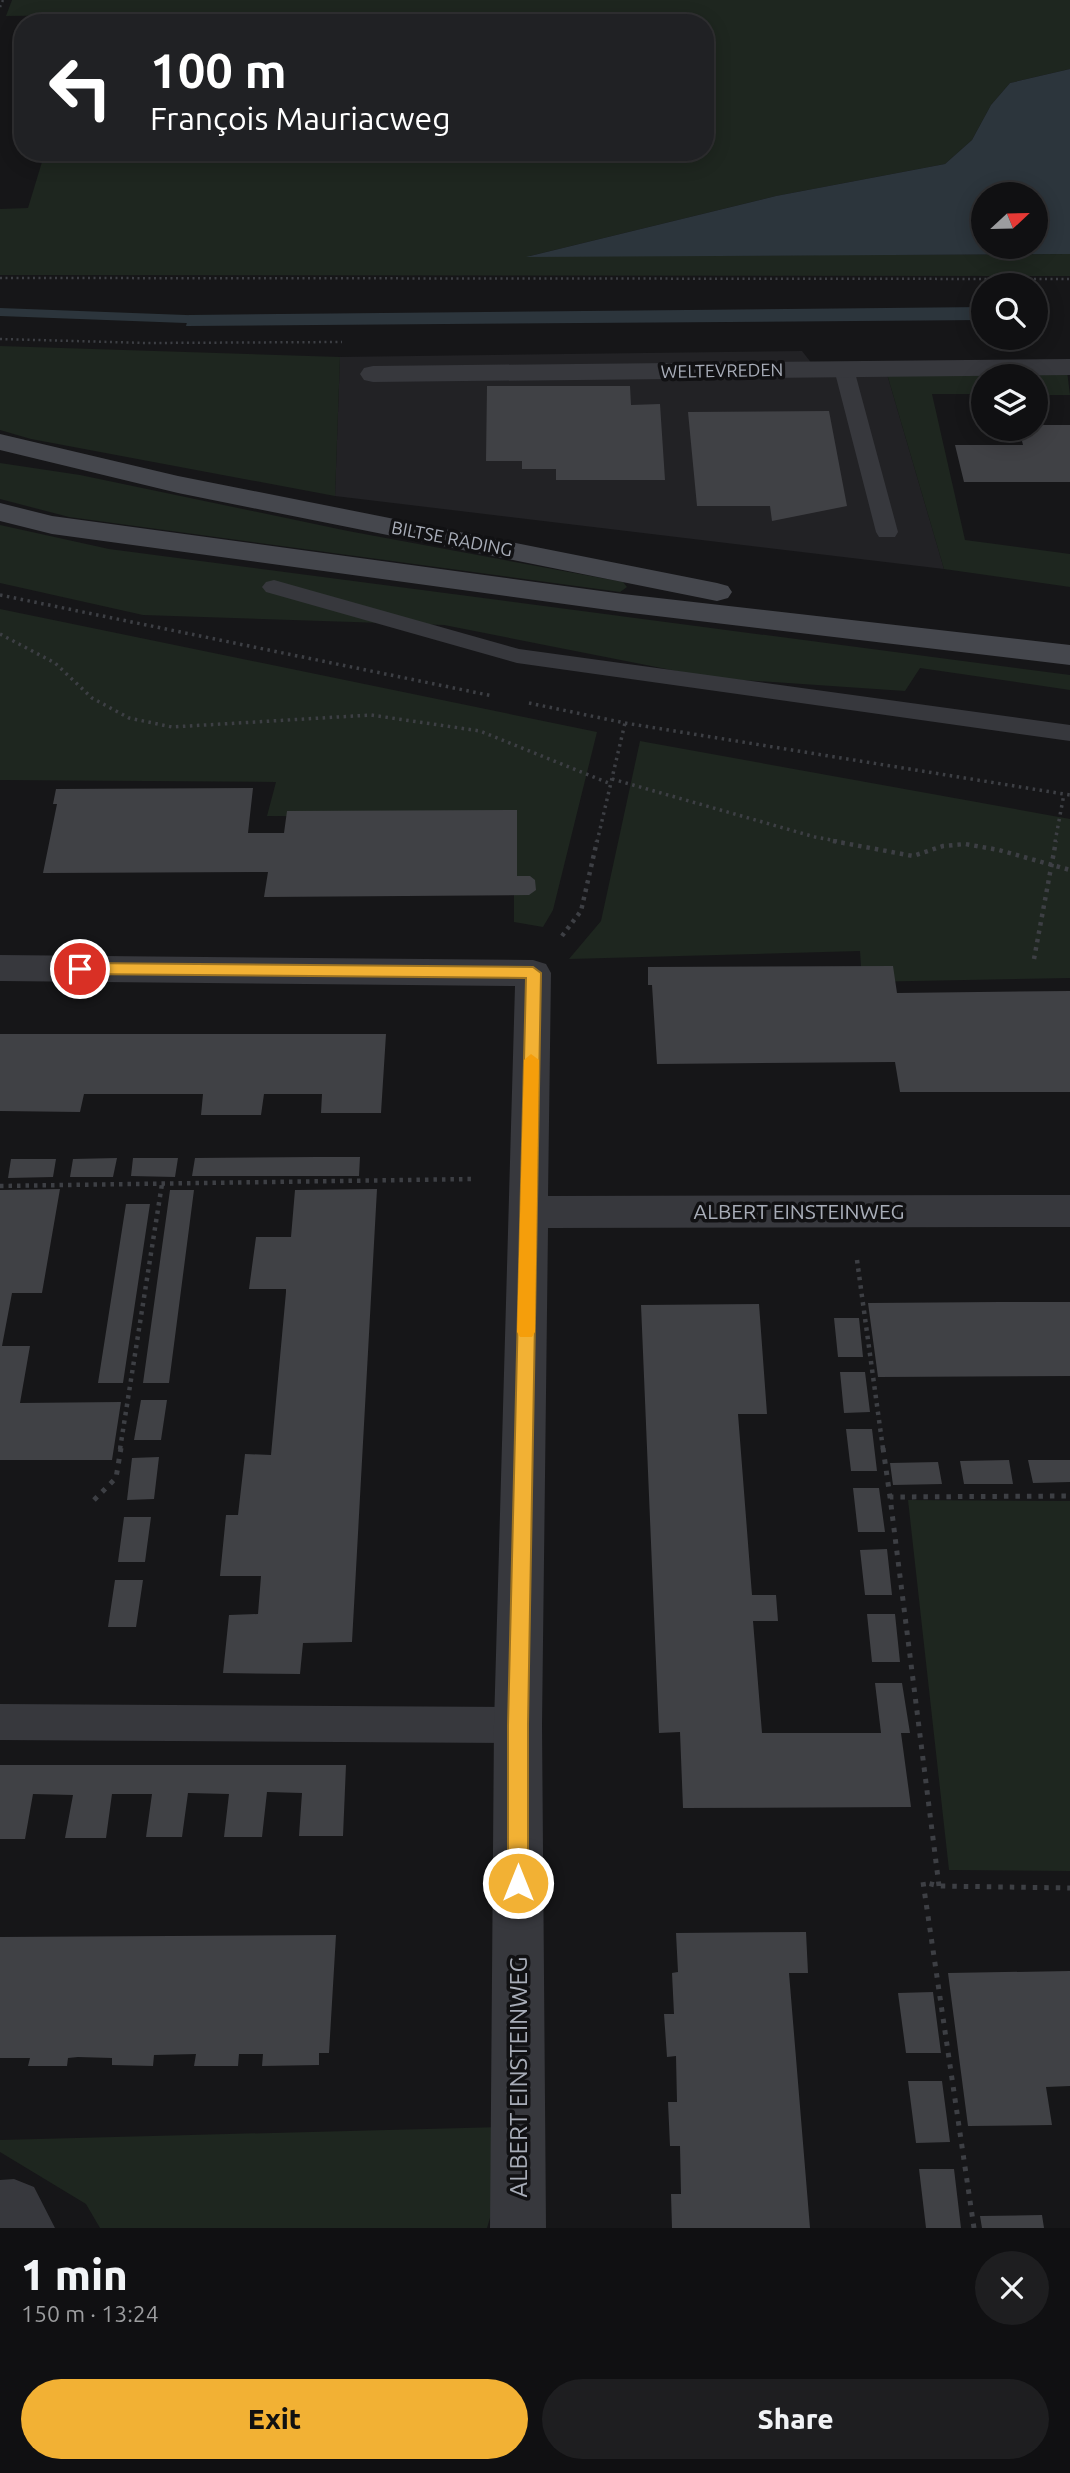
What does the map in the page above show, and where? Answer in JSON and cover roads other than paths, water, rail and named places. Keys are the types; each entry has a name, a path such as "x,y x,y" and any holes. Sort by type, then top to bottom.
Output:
{"main road":[{"name":"BILTSE RADING","path":"0,442 256,501 622,571 904,634"},
{"name":"BILTSE RADING","path":"0,512 52,525 388,573 1070,655"}],"street":[{"name":"WELTEVREDEN","path":"373,374 1070,367"},
{"name":"ALBERT EINSTEINWEG","path":"0,968 533,973 518,1725 518,2228"},
{"name":"ALBERT EINSTEINWEG","path":"529,1195 850,1211 1070,1211"},
{"path":"0,2208 14,2207 27,2228"}],"lane":[{"path":"844,369 887,532"},
{"path":"274,587 517,656 1070,733"},
{"path":"0,1722 518,1725"}],"waterway":[{"path":"0,312 212,320"}]}
